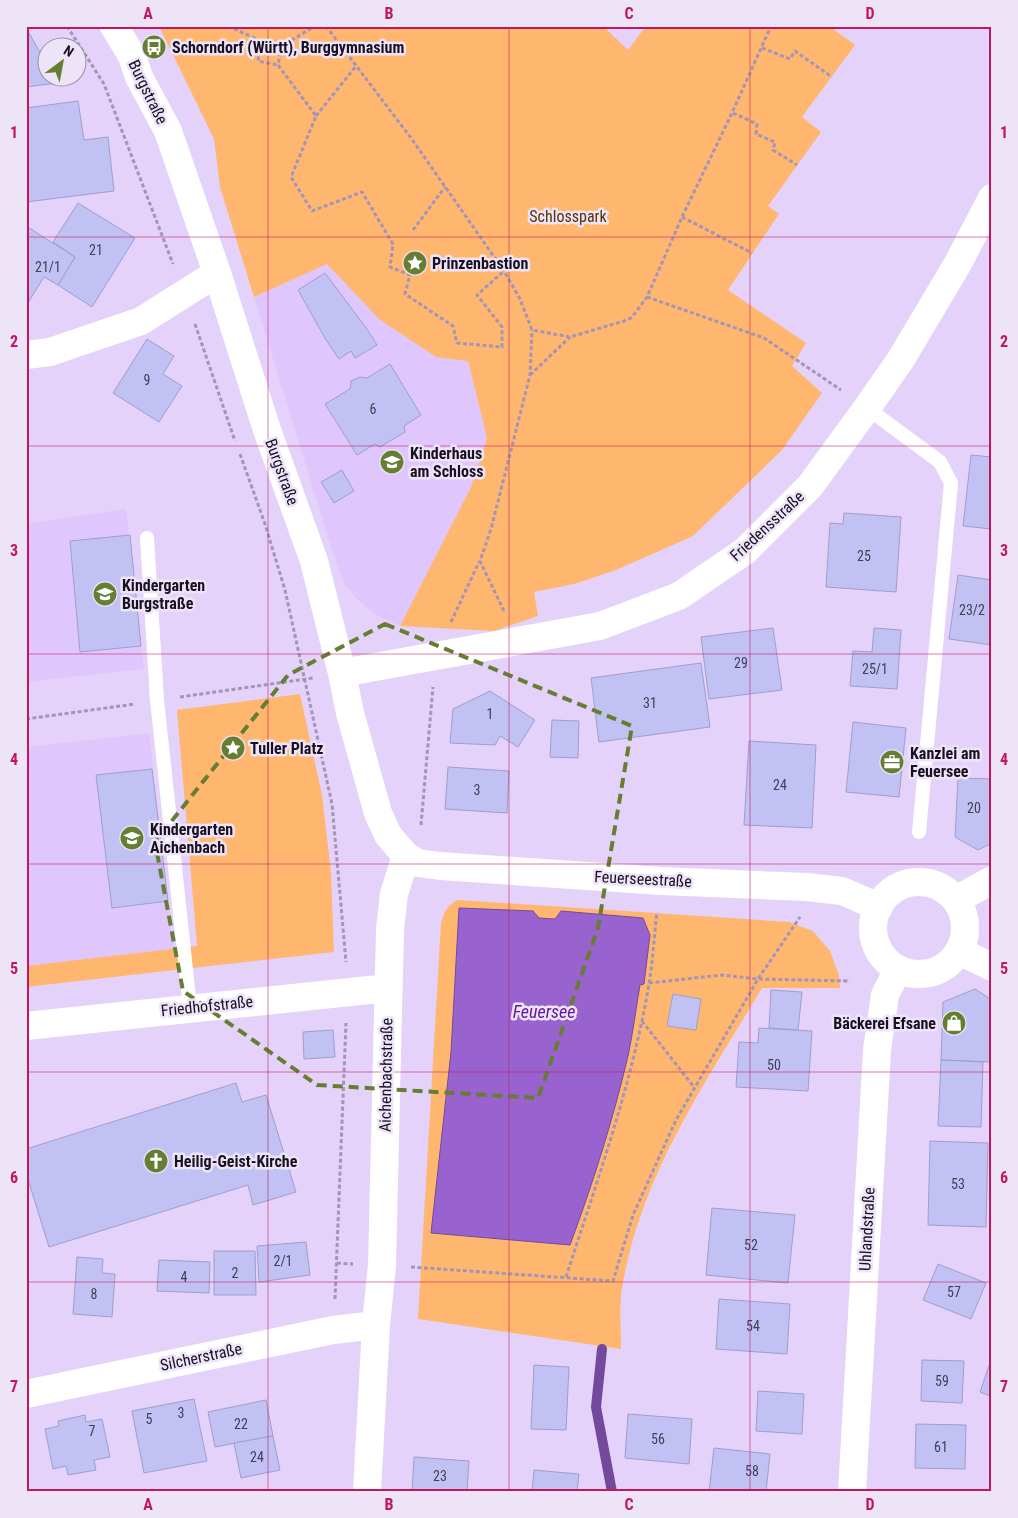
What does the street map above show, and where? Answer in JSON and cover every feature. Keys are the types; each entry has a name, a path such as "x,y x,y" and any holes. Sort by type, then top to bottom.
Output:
{"street":[{"name":"Burgstraße","path":"114,26 132,56 139,76 168,131 217,273 267,430 314,561 342,673"},
{"name":"Friedensstraße","path":"342,673 600,626 679,596 745,551 810,486 867,408 901,359 957,265 992,198"},
{"path":"26,355 50,352 140,321 217,273"},
{"path":"342,673 350,713 378,813 388,835 412,859"},
{"name":"Feuerseestraße","path":"412,859 450,866 661,881 807,886 842,891 878,907"},
{"name":"Aichenbachstraße","path":"368,1492 376,1325 382,1265 390,929 394,894 412,859"},
{"path":"956,900 992,880"},
{"path":"915,882 931,883 945,889 956,900 962,912 965,925 964,938 959,951 951,961 939,969 927,973 913,973 898,969 879,950 874,936 874,921 878,907 888,894 901,886 915,882"},
{"path":"959,951 992,967"},
{"name":"Uhlandstraße","path":"852,1492 877,1050 885,995 898,969"},
{"name":"Friedhofstraße","path":"26,1026 190,1007 388,988"},
{"name":"Silcherstraße","path":"26,1394 333,1330 376,1325"}],"lane":[{"path":"867,408 940,462 951,483 919,832"},
{"path":"147,538 157,700 190,1007"}],"path":[{"path":"228,26 261,41 282,46 315,26"},
{"path":"326,26 411,138 504,271 520,299 532,330 530,375 492,529 480,562 435,656 412,859"},
{"path":"530,375 570,337 631,318 648,297 682,216 732,113 771,26"},
{"path":"261,41 258,61 278,65 316,116"},
{"path":"278,65 282,46"},
{"path":"762,48 790,59 795,51 832,77"},
{"path":"356,66 316,116 291,176 312,211 362,192 393,244 390,267 410,275 405,294 453,326 457,343 502,347 502,327 477,296 504,271"},
{"path":"732,113 757,124 756,134 775,142 773,150 797,165"},
{"path":"413,230 445,186"},
{"path":"682,216 752,253"},
{"path":"648,297 764,338 867,408"},
{"path":"532,330 570,337"},
{"path":"26,719 305,679 285,590 265,524"},
{"path":"480,562 519,640"},
{"path":"566,1277 615,1128 641,1021 649,983 661,881"},
{"path":"421,1267 613,1281 633,1215 663,1147 694,1087 758,979 801,916"},
{"path":"649,983 722,975 758,979 850,981"},
{"path":"641,1021 694,1087"}],"highlighted area":[{"path":"385,624 632,726 598,928 538,1098 317,1085 183,991 155,842 288,675"}],"shaded area":[{"name":"Kinderhaus am Schloss","path":"327,264 379,319 436,357 468,361 487,438 471,487 400,626 375,614 358,600 344,583 254,297"},
{"path":"126,509 144,669 26,682 26,524"},
{"path":"149,733 174,949 26,966 26,747"}],"green space":[{"name":"Schlosspark","path":"159,26 603,26 628,50 646,26 829,26 855,45 802,117 821,132 768,206 779,214 728,290 806,343 792,366 822,393 782,450 693,536 616,570 574,584 534,592 538,616 494,631 400,626 471,487 487,438 468,361 436,357 379,319 327,264 254,297 220,187 214,139"},
{"path":"300,694 322,795 331,872 334,952 26,987 26,966 197,946 177,710"},
{"path":"458,900 789,922 813,931 830,951 839,975 840,988 762,988 697,1095 659,1169 643,1208 631,1247 621,1296 621,1349 418,1319 441,923 446,909"}],"water":[{"name":"Feuersee","path":"459,908 533,911 539,918 555,919 561,911 643,918 650,935 644,984 640,985 630,1047 616,1104 587,1198 570,1245 431,1233 451,1052"}],"building":[{"path":"26,28 38,49 38,85 26,87"},
{"path":"78,101 84,140 108,137 114,191 26,202 26,108"},
{"path":"78,203 135,238 92,307 58,285 75,257 53,242"},
{"path":"26,226 75,257 58,285 44,277 26,306"},
{"path":"325,273 377,345 355,358 351,351 339,359 298,290"},
{"path":"147,339 174,356 163,374 182,386 159,422 113,393"},
{"path":"390,364 421,415 404,426 405,432 380,447 375,444 357,455 325,404 350,389 351,381 360,377 367,378"},
{"path":"971,455 992,457 992,529 963,526"},
{"path":"342,470 354,491 334,503 321,482"},
{"path":"844,513 901,517 896,592 826,587 830,523 843,524"},
{"name":"Kindergarten Burgstraße","path":"130,535 141,646 80,652 70,541"},
{"path":"958,575 992,580 992,645 949,639"},
{"path":"773,628 782,690 709,699 701,637"},
{"path":"874,628 901,630 897,689 850,686 853,651 872,652"},
{"path":"701,663 710,727 599,742 591,678"},
{"path":"490,691 535,720 518,747 500,736 495,745 450,743 453,709"},
{"path":"552,720 579,721 578,758 550,757"},
{"path":"853,722 906,728 899,797 846,792"},
{"path":"749,741 816,745 812,828 744,825"},
{"path":"448,767 509,771 507,813 445,809"},
{"name":"Kindergarten Aichenbach","path":"152,769 168,901 112,908 96,775"},
{"path":"958,778 992,779 992,843 978,850 955,837"},
{"path":"975,989 992,1000 992,1062 941,1060 943,1002"},
{"path":"771,990 802,992 798,1030 769,1028"},
{"path":"673,994 701,999 696,1030 667,1026"},
{"path":"759,1028 812,1031 808,1091 736,1087 739,1042 758,1043"},
{"path":"333,1030 335,1057 304,1059 303,1032"},
{"path":"941,1060 983,1062 981,1127 938,1126"},
{"name":"Heilig-Geist-Kirche","path":"236,1083 242,1102 266,1095 296,1192 253,1205 248,1185 49,1247 26,1173 26,1149"},
{"path":"930,1141 988,1143 986,1227 928,1225"},
{"path":"712,1208 795,1215 788,1283 706,1275"},
{"path":"306,1242 310,1275 259,1282 257,1246"},
{"path":"214,1251 255,1251 256,1295 214,1295"},
{"path":"77,1257 103,1259 102,1273 115,1274 112,1317 73,1314"},
{"path":"159,1260 210,1262 209,1293 157,1291"},
{"path":"938,1264 986,1283 971,1319 923,1300"},
{"path":"719,1299 790,1304 787,1354 716,1349"},
{"path":"922,1360 964,1361 962,1403 921,1401"},
{"path":"992,1360 992,1397 980,1392"},
{"path":"534,1365 569,1367 566,1430 531,1429"},
{"path":"758,1391 804,1394 802,1434 756,1431"},
{"path":"194,1399 207,1461 144,1473 132,1411"},
{"path":"266,1400 273,1436 215,1447 208,1412"},
{"path":"628,1414 692,1419 689,1464 625,1458"},
{"path":"85,1415 86,1422 102,1419 110,1457 94,1460 96,1470 68,1475 66,1466 53,1469 45,1429 59,1426 58,1421"},
{"path":"916,1424 966,1425 965,1469 915,1468"},
{"path":"273,1436 280,1470 241,1478 234,1443"},
{"path":"714,1448 770,1454 766,1492 709,1492"},
{"path":"414,1457 469,1461 467,1492 412,1492"},
{"path":"534,1470 579,1474 577,1492 532,1492"}],"waterway":[{"path":"602,1349 596,1407 612,1492"}],"place":[{"name":"Schorndorf (Württ), Burggymnasium","path":"154,47"},
{"name":"Prinzenbastion","path":"415,263"},
{"name":"Kinderhaus am Schloss","path":"392,462"},
{"name":"Kindergarten Burgstraße","path":"105,594"},
{"name":"Tuller Platz","path":"233,748"},
{"name":"Kanzlei am Feuersee","path":"892,762"},
{"name":"Kindergarten Aichenbach","path":"132,838"},
{"name":"Bäckerei Efsane","path":"954,1023"},
{"name":"Heilig-Geist-Kirche","path":"156,1161"}]}
